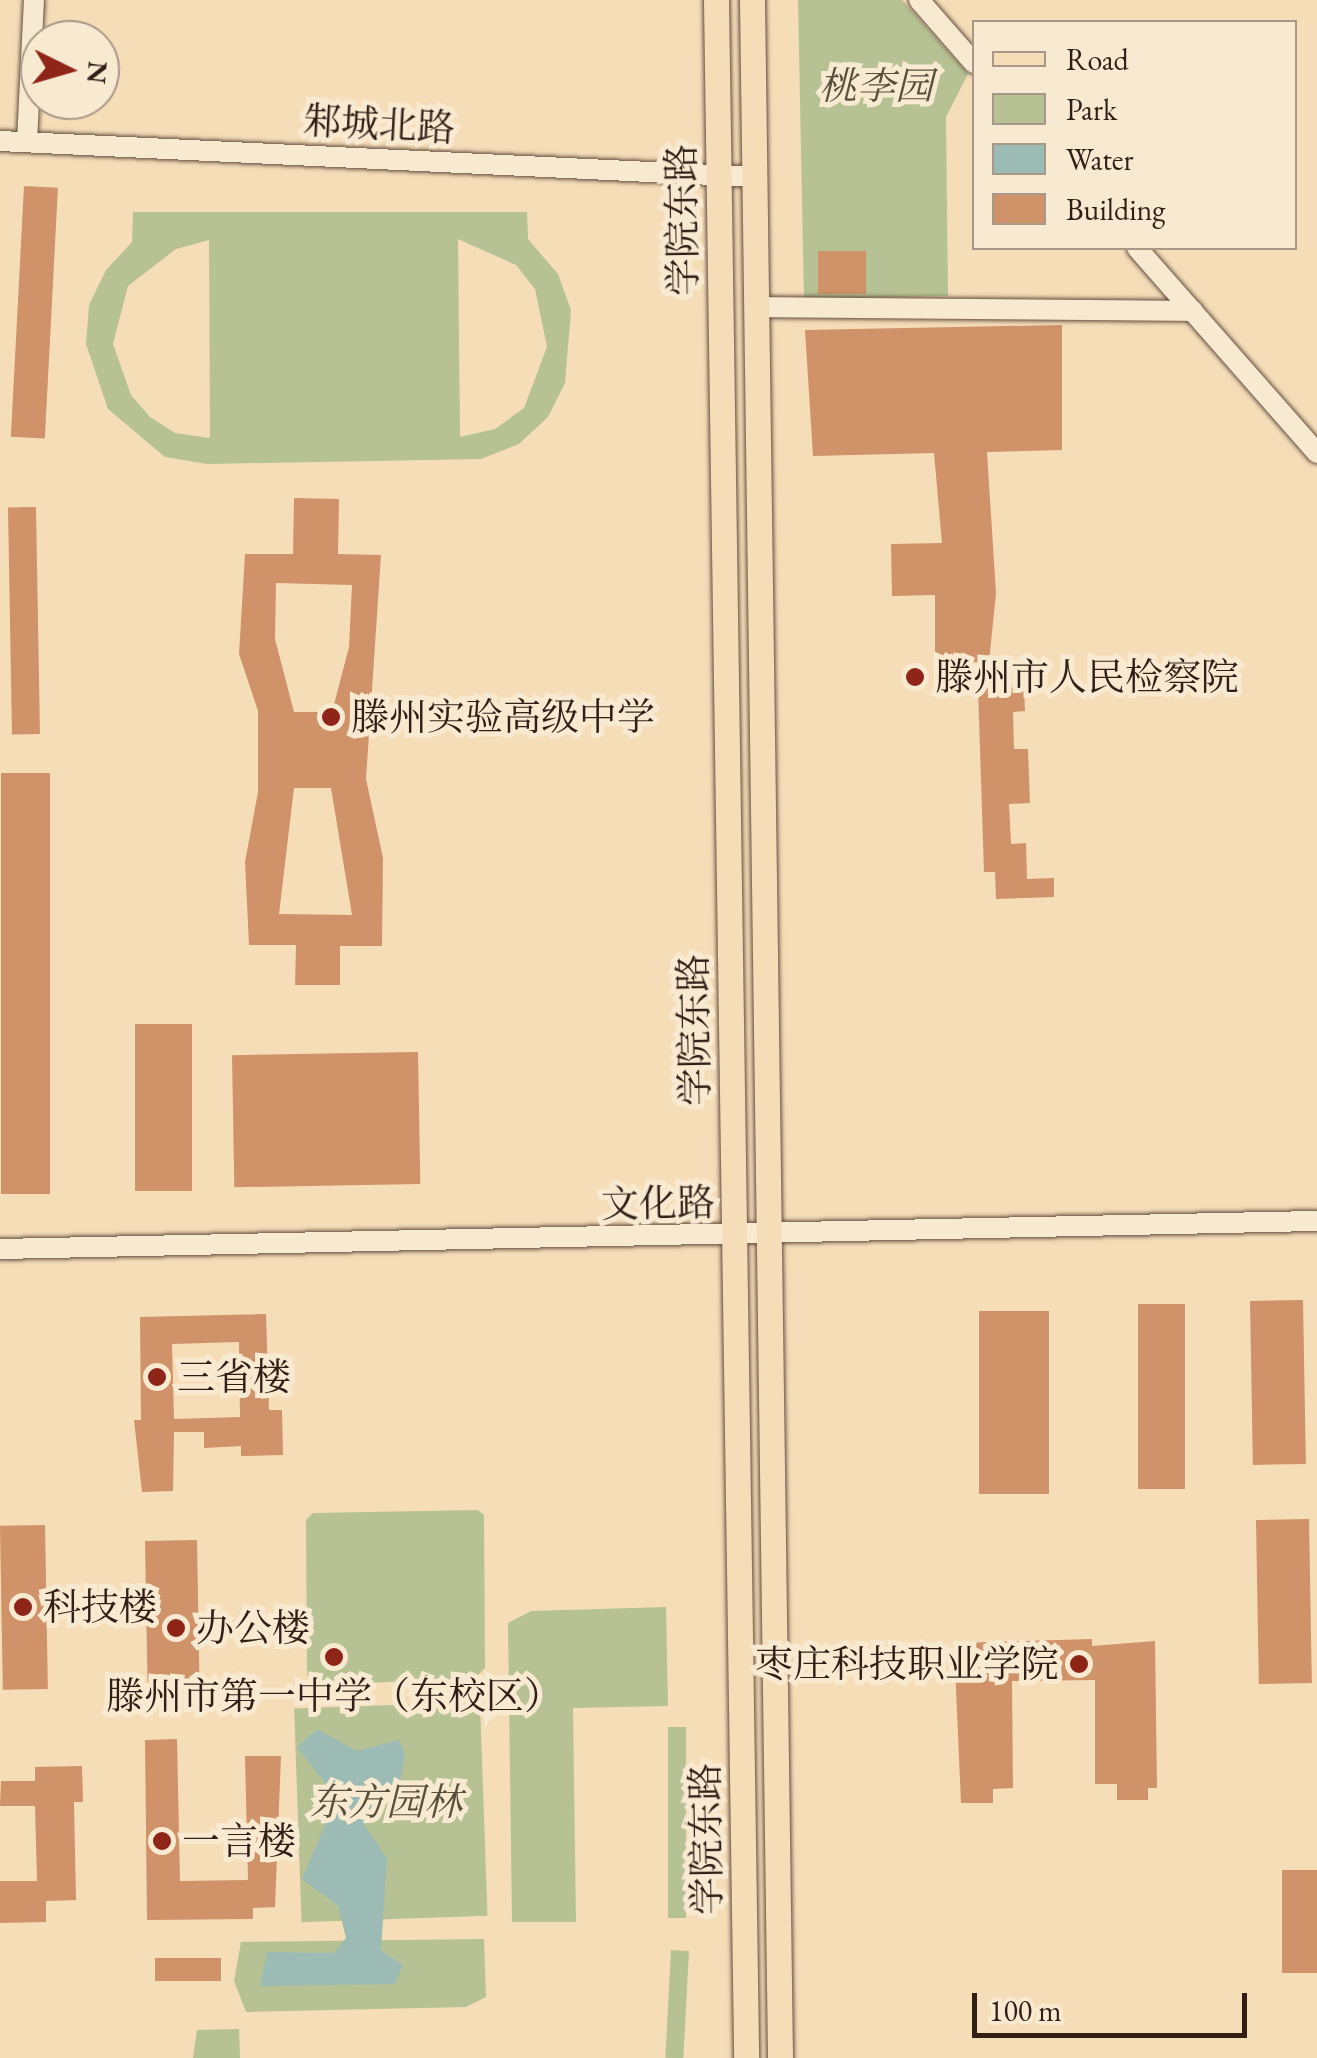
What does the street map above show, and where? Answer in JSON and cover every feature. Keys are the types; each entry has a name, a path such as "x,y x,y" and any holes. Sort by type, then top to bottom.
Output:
{"main road":[{"name":"学院东路","path":"716,0 746,2058"},
{"name":"学院东路","path":"752,0 780,2058"}],"street":[{"path":"27,142 34,0"},
{"path":"919,0 972,61"},
{"name":"邾城北路","path":"0,141 754,177"},
{"path":"1138,250 1317,452"},
{"path":"756,307 1193,312"},
{"name":"文化路","path":"0,1249 771,1236 1317,1221"}],"green space":[{"name":"桃李园","path":"798,0 902,0 968,74 946,117 948,296 804,299"},
{"path":"133,212 527,212 528,239 558,274 571,310 565,383 548,417 519,444 481,459 207,464 165,457 108,409 86,344 89,305 106,270 132,242","holes":["458,239 516,265 535,289 547,347 524,408 495,429 460,437","209,240 210,437 209,438 175,433 150,417 131,395 113,344 128,286 176,249"]},
{"path":"478,1510 484,1515 485,1668 475,1678 323,1685 307,1675 306,1520 313,1513"},
{"path":"666,1607 668,1706 573,1708 576,1922 512,1922 508,1623 531,1611"},
{"name":"东方园林","path":"480,1702 487,1916 302,1922 294,1708"},
{"path":"668,1727 686,1727 686,1918 668,1918"},
{"path":"484,1939 486,1997 466,2007 246,2012 234,1981 241,1942"},
{"path":"671,1950 689,1951 683,2058 665,2058"},
{"path":"239,2029 240,2058 193,2058 197,2030"}],"water":[{"path":"317,1729 357,1751 399,1740 405,1754 399,1789 368,1810 364,1824 387,1858 381,1950 403,1965 395,1984 260,1986 267,1952 334,1953 346,1938 338,1906 302,1879 326,1823 329,1788 297,1747"}],"building":[{"path":"24,186 58,188 45,438 11,437"},
{"path":"818,251 866,251 866,294 818,294"},
{"path":"1062,325 1062,450 987,452 996,593 989,662 935,663 935,595 892,596 891,544 942,543 934,453 813,456 805,330"},
{"path":"294,498 339,499 338,554 381,555 366,779 383,858 382,946 340,946 340,985 295,985 296,945 249,945 245,862 258,792 258,711 239,654 245,554 293,554","holes":["276,583 352,585 349,647 332,712 294,712 275,639","294,788 331,788 352,915 279,914"]},
{"path":"8,507 36,507 40,734 12,734"},
{"path":"1024,687 1025,711 1013,712 1014,749 1028,749 1030,803 1009,804 1011,844 1026,843 1027,879 1054,878 1054,897 996,899 995,872 984,872 978,688"},
{"path":"1,773 50,773 50,1194 1,1194"},
{"path":"135,1024 192,1024 192,1191 135,1191"},
{"path":"418,1052 420,1184 234,1187 232,1055"},
{"path":"1303,1300 1306,1464 1253,1465 1250,1301"},
{"path":"1138,1304 1185,1304 1185,1489 1138,1489"},
{"path":"979,1311 1049,1311 1049,1494 979,1494"},
{"name":"三省楼","path":"266,1314 269,1410 282,1410 283,1455 241,1456 241,1446 204,1448 204,1432 174,1432 173,1491 142,1492 134,1420 141,1420 140,1317","holes":["239,1342 240,1417 174,1419 172,1344"]},
{"path":"1309,1519 1312,1683 1259,1684 1256,1520"},
{"name":"科技楼","path":"45,1525 48,1689 3,1690 0,1526"},
{"name":"办公楼","path":"197,1540 200,1686 148,1687 145,1541"},
{"path":"1092,1639 1092,1646 1155,1641 1157,1788 1148,1788 1148,1800 1117,1800 1117,1784 1095,1784 1095,1680 1012,1681 1013,1788 993,1789 993,1803 961,1803 954,1643"},
{"name":"一言楼","path":"177,1739 180,1881 248,1880 245,1756 281,1756 275,1907 253,1908 253,1919 147,1920 145,1740"},
{"path":"82,1766 83,1802 74,1802 76,1900 46,1901 46,1922 0,1923 0,1881 37,1881 35,1806 0,1806 1,1781 35,1781 35,1767"},
{"path":"1282,1870 1317,1870 1317,1973 1282,1973"},
{"path":"155,1958 221,1958 221,1981 155,1981"}],"place":[{"name":"滕州市人民检察院","path":"915,677"},
{"name":"滕州实验高级中学","path":"331,717"},
{"name":"三省楼","path":"157,1377"},
{"name":"科技楼","path":"23,1607"},
{"name":"办公楼","path":"176,1628"},
{"name":"滕州市第一中学（东校区）","path":"334,1657"},
{"name":"枣庄科技职业学院","path":"1079,1664"},
{"name":"一言楼","path":"162,1841"}]}
